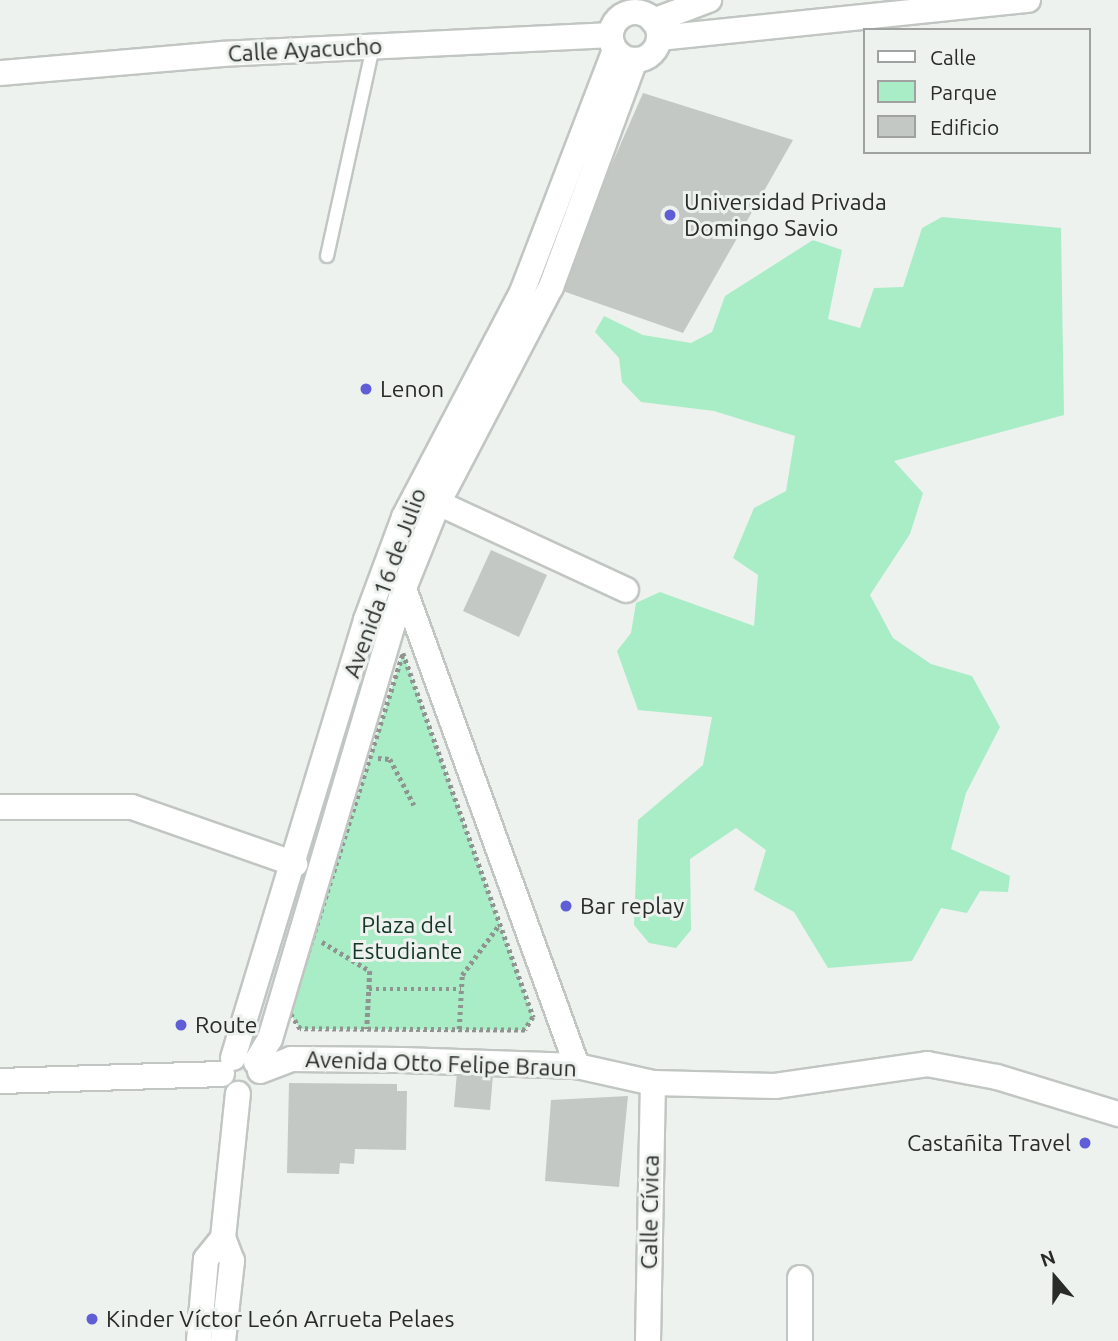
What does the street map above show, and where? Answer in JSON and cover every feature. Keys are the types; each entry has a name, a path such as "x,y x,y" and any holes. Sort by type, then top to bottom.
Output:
{"street":[{"path":"646,18 709,0"},
{"path":"646,18 649,56 621,48 622,17 1027,0"},
{"name":"Calle Ayacucho","path":"0,73 373,47 621,48"},
{"name":"Avenida 16 de Julio","path":"243,1066 270,1039 404,588 438,503 551,287 621,48"},
{"name":"Avenida 16 de Julio","path":"243,1066 295,864 404,517 522,292 621,48"},
{"path":"438,503 626,590"},
{"path":"386,568 404,588 577,1066"},
{"path":"0,807 132,807 295,864"},
{"name":"Avenida Otto Felipe Braun","path":"0,1081 243,1066 291,1059 577,1066 653,1083 775,1086 927,1065 997,1077 1118,1114"},
{"path":"223,1341 232,1261 223,1238 243,1066"},
{"name":"Calle Cívica","path":"648,1341 653,1083"},
{"path":"199,1341 206,1259 223,1238"},
{"path":"800,1278 800,1341"}],"lane":[{"path":"327,256 373,47"}],"path":[{"path":"403,653 533,1017 525,1030 300,1029 289,1012 366,757 403,653"},
{"path":"366,757 390,759 414,805"},
{"path":"459,1029 461,975 500,925"},
{"path":"313,936 370,971 367,1029"},
{"path":"369,989 461,989"}],"green space":[{"path":"942,217 1061,228 1064,415 894,461 923,493 910,534 870,595 893,638 931,664 972,676 1000,727 966,793 951,849 1010,876 1008,892 980,891 967,913 941,908 912,961 828,968 794,912 754,890 766,850 736,828 690,859 691,930 676,948 649,943 634,925 638,820 703,765 712,717 638,710 617,651 631,633 636,603 660,592 754,626 758,575 733,558 754,508 786,491 795,436 714,411 641,402 622,382 619,358 595,332 604,316 643,335 691,343 712,332 725,296 813,240 842,250 828,319 860,328 874,288 903,287 922,228"},
{"name":"Plaza del Estudiante","path":"403,653 533,1017 525,1030 300,1029 289,1012"}],"building":[{"name":"Universidad Privada Domingo Savio","path":"643,93 793,140 683,333 557,289"},
{"path":"491,550 547,575 519,637 463,611"},
{"path":"457,1072 493,1075 490,1110 454,1107"},
{"path":"289,1083 397,1084 397,1091 407,1091 406,1150 355,1149 354,1164 340,1163 339,1174 287,1173"},
{"path":"628,1096 619,1187 545,1181 551,1100"}],"place":[{"name":"Universidad Privada Domingo Savio","path":"670,215"},
{"name":"Lenon","path":"366,389"},
{"name":"Bar replay","path":"566,906"},
{"name":"Route","path":"181,1025"},
{"name":"Castañita Travel","path":"1085,1143"},
{"name":"Kinder Víctor León Arrueta Pelaes","path":"92,1319"}]}
